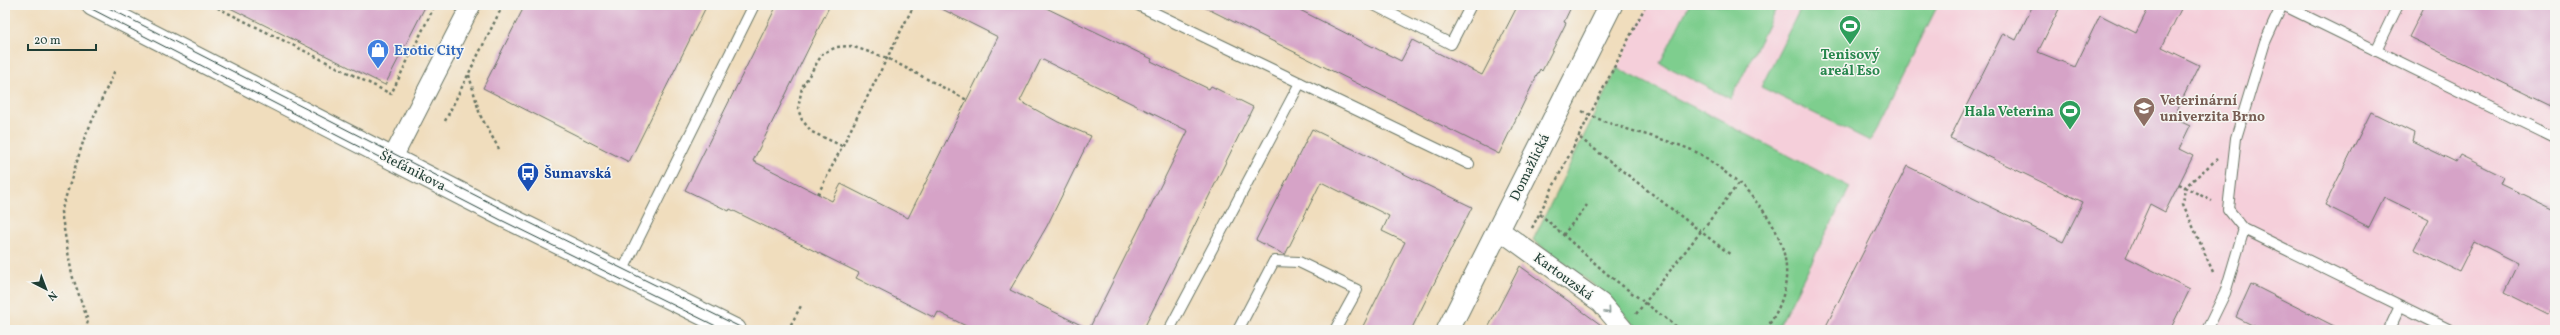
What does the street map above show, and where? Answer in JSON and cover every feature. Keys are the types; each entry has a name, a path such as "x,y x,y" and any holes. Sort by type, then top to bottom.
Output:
{"street":[{"name":"Štefánikova","path":"93,5 392,159 736,330"},
{"path":"392,159 471,5"},
{"name":"Domažlická","path":"1448,330 1611,5"},
{"name":"Kartouzská","path":"1498,229 1601,303 1624,330"}],"lane":[{"path":"621,274 754,5"},
{"path":"1138,5 1469,164"},
{"path":"1374,5 1451,44 1471,5"},
{"path":"2450,330 2244,229 2228,209 2236,138 2265,42 2283,5 2555,138"},
{"path":"2376,51 2398,5"},
{"path":"1169,330 1300,83"},
{"path":"2207,330 2225,293 2244,229"},
{"path":"1238,330 1274,261 1299,262 1357,290 1335,330"},
{"path":"2389,330 2400,306"}],"path":[{"path":"212,5 391,94 435,5"},
{"path":"445,122 503,5"},
{"path":"818,194 914,5"},
{"path":"1522,246 1580,138 1646,5"},
{"path":"842,146 812,132 802,120 798,109 802,87 823,53 837,47 851,46 887,58 967,100"},
{"path":"85,330 88,321 72,275 61,212 84,139 115,70"},
{"path":"468,75 480,115 499,149"},
{"path":"1604,121 1657,136 1695,152 1738,183 1764,211 1786,254 1785,285 1778,312 1765,330"},
{"path":"1580,138 1731,255"},
{"path":"2225,293 2206,258 2183,204 2186,187 2221,156 2236,138"},
{"path":"1645,303 1700,230 1738,183"},
{"path":"2179,184 2228,209"},
{"path":"1563,235 1587,205"},
{"path":"1540,214 1606,274 1681,330"},
{"path":"788,330 802,304"}],"shaded area":[{"name":"Veterinární univerzita Brno","path":"1649,5 2555,5 2555,330 1777,330 1850,187 1617,68"}],"green space":[{"path":"1689,5 1778,5 1731,99 1660,63"},
{"name":"Tenisový areál Eso","path":"1802,5 1938,5 1870,141 1761,87"},
{"path":"1617,68 1850,187 1777,330 1637,330 1610,297 1533,240"}],"building":[{"path":"224,5 426,5 385,85"},
{"path":"525,5 707,5 629,162 483,88"},
{"path":"777,5 830,5 753,161 832,201 841,184 908,218 998,37 934,5 1040,5 1152,59 1151,61 1209,89 1211,86 1253,107 1143,330 974,330 938,312 935,318 856,278 859,273 730,209 729,211 685,190","holes":["1041,59 1188,131 1089,329 1010,290 1047,226 1091,136 1058,122 1020,101"]},
{"path":"1200,5 1290,5 1401,61 1412,40 1482,75 1518,5 1572,5 1564,22 1566,23 1542,71 1540,69 1499,154"},
{"path":"2033,5 2061,5 2038,52 2075,67 2100,15 2136,33 2150,5 2183,5 2162,47 2199,65 2173,118 2190,126 2179,149 2193,156 2165,212 2150,204 2126,257 2190,289 2170,330 1824,330 1907,166 2063,242 2083,202 1950,138 2003,33 2016,40"},
{"path":"2425,5 2555,5 2555,108 2409,37"},
{"path":"2371,112 2414,133 2412,141 2456,162 2460,155 2504,177 2501,184 2555,210 2555,299 2548,314 2504,292 2518,263 2474,241 2459,271 2414,249 2429,219 2384,197 2369,227 2325,205"},
{"path":"1312,129 1472,207 1411,330 1361,330 1405,242 1382,231 1389,216 1321,182 1285,255 1256,240"},
{"path":"1520,266 1571,303 1608,330 1487,330"},
{"path":"2251,284 2342,330 2262,330 2236,317"}],"tram line":[{"path":"84,5 501,220 724,330"},
{"path":"103,5 506,211 746,330"}],"place":[{"name":"Tenisový areál Eso","path":"1850,46"},
{"name":"Erotic City","path":"378,70"},
{"name":"Veterinární univerzita Brno","path":"2144,128"},
{"name":"Hala Veterina","path":"2070,130"},
{"name":"Šumavská","path":"528,192"}]}
